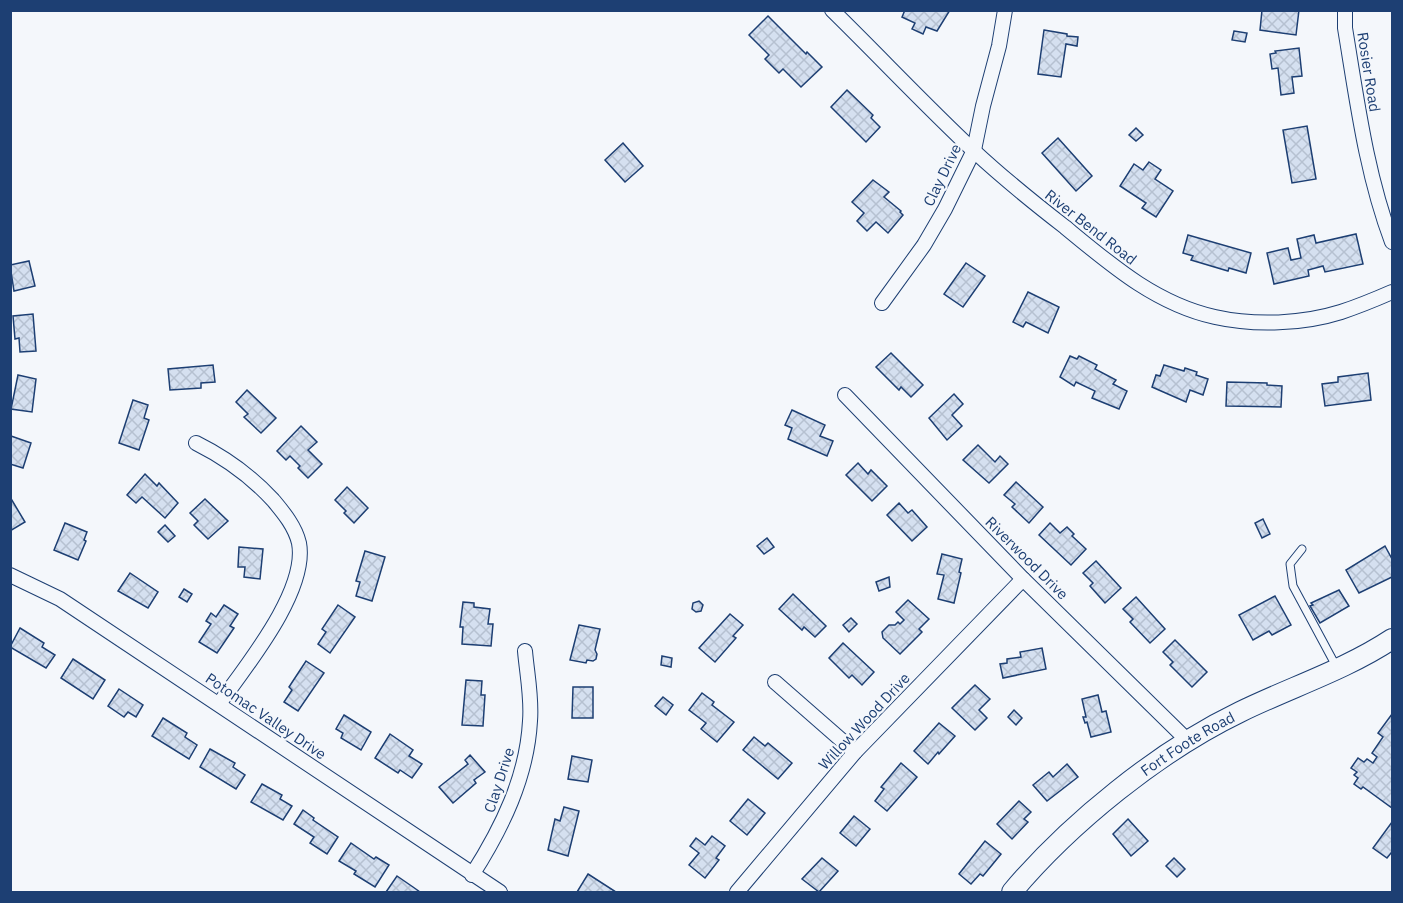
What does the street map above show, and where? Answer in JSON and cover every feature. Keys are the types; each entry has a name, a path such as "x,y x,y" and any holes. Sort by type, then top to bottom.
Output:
{"street":[{"name":"River Bend Road","path":"832,10 1011,184 1136,283 1187,308 1216,317 1283,322 1341,312 1392,292"},
{"name":"Clay Drive","path":"882,303 924,245 945,209 974,150 982,106 999,46 1005,10"},
{"name":"Rosier Road","path":"1345,10 1345,28 1368,162 1392,242"},
{"name":"Riverwood Drive","path":"845,395 1023,579 1187,740"},
{"path":"196,443 221,455 242,469 262,488 283,512 294,529 299,543 296,577 278,617 255,655 219,704"},
{"name":"Potomac Valley Drive","path":"10,574 60,599 500,892"},
{"name":"Willow Wood Drive","path":"737,892 855,752 1023,579"},
{"name":"Fort Foote Road","path":"1018,891 1040,862 1098,808 1187,740 1239,712 1359,659 1392,639"},
{"name":"Clay Drive","path":"472,875 502,825 524,763 531,718 525,651"},
{"path":"775,682 855,752"}],"lane":[{"path":"1302,549 1290,564 1293,586 1338,668"}],"building":[{"path":"905,10 950,10 937,31 926,27 923,34 912,29 915,23 902,17"},
{"path":"1262,10 1299,10 1296,35 1260,30"},
{"path":"768,16 822,67 801,87 783,69 779,73 765,59 769,55 749,35"},
{"path":"1044,30 1078,37 1077,46 1066,44 1061,77 1038,74"},
{"path":"1234,31 1247,33 1245,42 1232,40"},
{"path":"1299,48 1302,76 1292,77 1294,93 1281,95 1278,68 1272,69 1270,54 1276,53 1275,51"},
{"path":"847,90 873,115 871,118 880,127 866,142 831,107"},
{"path":"1307,126 1316,179 1292,183 1283,130"},
{"path":"1136,128 1143,135 1136,141 1129,135"},
{"path":"1058,138 1092,176 1076,191 1042,153"},
{"path":"623,143 643,166 625,182 605,160"},
{"path":"1149,162 1161,170 1155,179 1173,191 1156,217 1142,208 1146,203 1120,186 1134,164 1143,170"},
{"path":"873,180 889,192 884,197 903,215 888,233 876,222 867,231 857,221 864,213 852,202"},
{"path":"1356,234 1363,264 1325,272 1323,266 1308,270 1309,276 1274,284 1267,253 1288,248 1291,260 1301,258 1297,239 1314,235 1316,243"},
{"path":"1188,235 1251,253 1246,273 1229,268 1228,271 1191,260 1193,256 1183,253"},
{"path":"29,261 35,286 14,291 10,265"},
{"path":"966,263 985,276 963,307 944,294"},
{"path":"1028,292 1059,307 1048,333 1026,322 1023,327 1013,322"},
{"path":"33,314 36,351 20,352 19,338 15,339 13,316"},
{"path":"891,353 923,385 911,397 901,387 899,390 876,367"},
{"path":"1070,356 1077,359 1079,356 1097,365 1095,369 1116,380 1113,384 1127,391 1119,409 1092,398 1095,391 1076,382 1074,386 1060,377"},
{"path":"213,365 215,382 201,383 201,388 170,390 168,369"},
{"path":"1164,365 1184,371 1185,368 1208,379 1203,395 1190,390 1186,402 1152,387 1156,375 1160,376"},
{"path":"1368,373 1371,400 1325,406 1322,384 1338,382 1338,377"},
{"path":"18,375 36,379 32,412 11,409"},
{"path":"1227,382 1267,383 1267,385 1282,386 1281,407 1226,406"},
{"path":"247,390 276,418 261,433 244,417 248,414 236,402"},
{"path":"954,394 963,404 952,415 962,426 947,440 929,418"},
{"path":"133,400 148,405 144,418 149,420 139,450 119,443"},
{"path":"792,410 825,425 820,436 833,441 827,456 788,439 792,428 785,425"},
{"path":"301,426 317,442 308,450 322,464 308,478 290,456 286,460 277,451"},
{"path":"11,436 31,443 23,468 10,464"},
{"path":"978,445 995,462 1000,456 1008,464 989,483 963,460"},
{"path":"858,463 868,474 871,470 887,486 872,501 846,475"},
{"path":"145,474 157,486 159,483 178,503 165,518 142,497 136,503 127,495"},
{"path":"1016,482 1043,507 1029,523 1012,507 1015,504 1004,495"},
{"path":"347,487 368,508 354,523 335,500"},
{"path":"10,497 25,522 10,531"},
{"path":"205,499 228,521 208,539 194,525 198,521 190,513"},
{"path":"899,503 908,513 912,510 927,527 912,541 887,515"},
{"path":"1263,519 1270,534 1262,538 1255,523"},
{"path":"65,523 87,532 84,540 86,541 78,560 54,550"},
{"path":"1050,523 1060,533 1067,527 1074,534 1072,536 1086,549 1071,565 1039,535"},
{"path":"165,525 175,536 168,542 158,532"},
{"path":"767,538 774,547 764,554 757,546"},
{"path":"1385,546 1392,559 1392,577 1359,593 1346,570"},
{"path":"239,547 263,549 260,579 244,577 245,567 238,567"},
{"path":"365,551 385,557 372,601 356,596 360,582 356,581"},
{"path":"942,554 962,559 954,603 938,599 944,575 937,574"},
{"path":"1096,561 1121,588 1105,603 1090,586 1093,583 1083,573"},
{"path":"130,573 158,592 148,608 118,591"},
{"path":"889,577 890,587 879,591 876,582"},
{"path":"184,589 192,594 187,602 179,597"},
{"path":"1339,590 1349,606 1320,623 1310,606 1313,605 1311,603"},
{"path":"793,594 826,626 815,637 804,627 802,630 779,609"},
{"path":"1275,596 1291,625 1272,635 1269,631 1253,640 1239,615"},
{"path":"1136,597 1165,629 1150,643 1130,622 1133,619 1123,609"},
{"path":"908,600 929,619 919,629 922,632 900,654 883,638 882,632 889,625 895,625 898,622 900,624 904,620 896,612"},
{"path":"699,601 703,605 701,611 696,612 692,609 693,603"},
{"path":"463,602 474,603 474,607 490,609 488,624 493,624 491,646 462,644 463,627 460,627"},
{"path":"224,605 238,614 230,626 234,628 217,653 199,642 211,624 206,621 211,613 216,617"},
{"path":"338,605 355,617 330,653 318,644 326,632 322,629"},
{"path":"730,614 743,625 733,636 736,638 715,662 699,648"},
{"path":"851,618 857,624 849,632 843,625"},
{"path":"579,625 600,629 595,650 596,659 587,660 586,663 570,660"},
{"path":"20,628 44,643 42,647 55,655 46,668 10,647"},
{"path":"1175,640 1207,672 1192,687 1170,665 1173,662 1163,652"},
{"path":"843,643 874,672 862,685 852,675 849,678 829,658"},
{"path":"1042,648 1046,669 1003,678 1000,664 1007,663 1007,659 1021,657 1020,652"},
{"path":"662,656 672,658 671,667 661,665"},
{"path":"73,659 105,680 93,699 61,678"},
{"path":"306,661 324,673 298,711 284,702 292,690 289,687"},
{"path":"466,680 482,681 481,695 485,695 483,726 462,725"},
{"path":"975,685 990,699 979,710 987,718 975,730 952,708"},
{"path":"573,687 593,687 593,718 572,718"},
{"path":"119,689 143,705 136,717 128,712 124,717 108,706"},
{"path":"702,693 714,702 712,705 734,722 717,742 701,729 706,723 689,710"},
{"path":"1098,695 1102,712 1106,711 1111,732 1091,737 1087,722 1085,723 1083,717 1086,717 1082,699"},
{"path":"663,697 673,705 666,715 655,706"},
{"path":"1014,710 1022,718 1016,725 1008,717"},
{"path":"1392,714 1392,808 1363,787 1361,789 1354,784 1358,778 1354,775 1357,772 1351,768 1358,758 1364,762 1367,759 1373,763 1377,757 1372,753 1383,737 1378,733"},
{"path":"344,715 371,732 361,750 341,738 343,733 336,729"},
{"path":"163,718 187,733 185,737 197,745 189,759 152,736"},
{"path":"939,723 955,736 928,764 914,751"},
{"path":"390,734 413,750 409,756 422,764 412,778 400,770 398,773 375,758"},
{"path":"754,737 765,746 768,743 792,763 778,779 743,750"},
{"path":"210,749 235,763 233,767 245,775 236,789 200,767"},
{"path":"470,755 485,772 474,780 476,783 453,803 439,787 468,764 465,760"},
{"path":"572,756 592,760 588,782 568,779"},
{"path":"901,763 917,777 887,811 875,801 884,789 881,787"},
{"path":"1067,764 1078,777 1047,801 1033,785 1049,772 1053,777"},
{"path":"262,784 282,795 280,799 292,806 283,820 251,802"},
{"path":"748,799 765,813 747,835 730,821"},
{"path":"1019,801 1031,812 1024,819 1028,822 1012,839 997,824"},
{"path":"564,807 579,811 568,856 548,850 555,819 560,821"},
{"path":"303,810 314,818 313,820 338,837 327,854 310,843 314,837 294,824"},
{"path":"854,816 870,829 856,846 840,833"},
{"path":"1128,819 1148,841 1131,856 1113,834"},
{"path":"1392,822 1392,854 1387,858 1373,848"},
{"path":"712,836 725,846 716,858 719,860 705,878 689,865 699,853 690,846 696,838 705,845"},
{"path":"985,841 1001,854 983,876 980,874 971,884 959,874"},
{"path":"351,843 374,859 376,857 389,865 375,887 354,874 356,871 339,861"},
{"path":"822,858 838,871 819,892 802,879"},
{"path":"1174,858 1185,869 1177,877 1166,866"},
{"path":"588,874 616,892 577,892"},
{"path":"397,876 413,887 420,892 386,892"}]}
